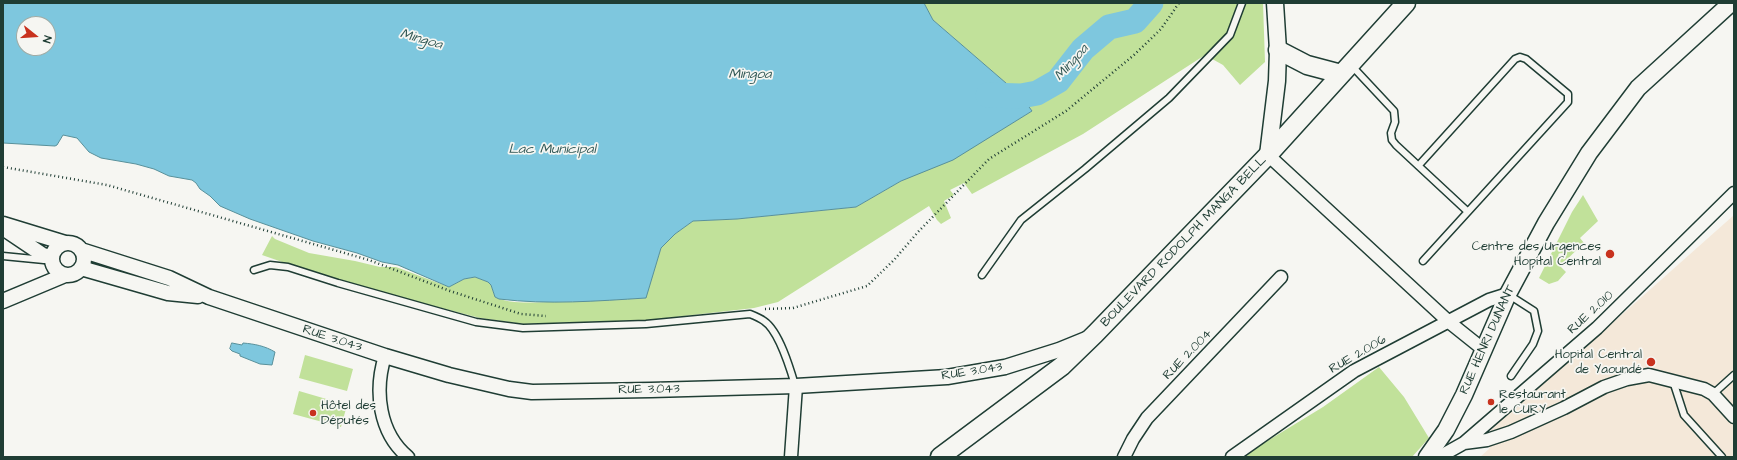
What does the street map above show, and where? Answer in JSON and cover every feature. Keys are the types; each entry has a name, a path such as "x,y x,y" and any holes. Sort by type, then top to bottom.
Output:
{"main road":[{"path":"1268,155 1274,113 1278,50 1275,3"},
{"name":"BOULEVARD RODOLPH MANGA BELL","path":"940,457 1062,366 1095,334 1268,155 1406,3"},
{"name":"RUE HENRI DUNANT","path":"1427,457 1446,430 1484,350 1508,294 1546,223 1589,153 1638,88 1731,3"},
{"path":"1278,50 1307,64 1346,69"}],"street":[{"path":"1268,155 1448,322 1484,350"},
{"name":"RUE 2.010","path":"1439,457 1464,443 1597,328 1734,193"},
{"path":"3,224 76,246 83,256 83,262 76,272 65,275 3,301"},
{"path":"3,228 43,255 52,262 58,272 65,275"},
{"path":"39,286 52,262 56,248 65,243"},
{"name":"RUE 3.043","path":"80,250 169,278 209,297 386,356 449,375 509,389 532,392 796,386 947,377 998,368 1078,344 1095,334"},
{"name":"RUE 3.043","path":"80,268 168,293 209,297"},
{"name":"RUE 2.004","path":"1124,457 1133,439 1147,418 1281,277"},
{"name":"RUE 2.006","path":"1232,457 1354,371 1489,300 1508,294"},
{"path":"386,356 380,379 383,416 386,428 393,440 408,457"},
{"path":"1464,443 1487,440 1511,432 1564,408 1604,387 1627,379 1649,375 1704,389 1713,394 1734,417"},
{"path":"791,457 796,386"}],"lane":[{"path":"982,275 1021,220 1085,169 1169,98 1230,35 1242,3"},
{"path":"1418,165 1515,60 1520,57 1526,59 1568,94 1568,102 1423,261"},
{"path":"1346,69 1394,111 1395,116 1391,133 1392,140 1467,211"},
{"path":"3,256 52,262"},
{"path":"254,270 270,265 288,267 338,283 476,322 522,328 646,324 750,314 765,321 776,335 796,386"},
{"path":"1508,294 1534,311 1538,331 1533,344 1511,376"},
{"path":"1713,394 1734,376"},
{"path":"1673,381 1684,415 1722,457"}],"path":[{"path":"762,309 793,308 867,286 894,260 918,232 989,159 1066,111 1129,60 1161,29 1179,3"},
{"path":"3,168 107,185 369,260 450,291 521,314 552,316"}],"shaded area":[{"name":"Hopital Central de Yaoundé","path":"1734,215 1734,457 1480,457 1489,449 1491,430 1536,388 1599,335"}],"green space":[{"path":"924,3 1263,3 1265,62 1240,85 1223,65 1205,55 1083,134 972,194 964,183 950,190 954,195 944,201 951,218 941,224 929,206 778,302 754,308 649,320 524,324 480,318 337,281 262,255 272,236 275,239 309,253 380,267 396,267 449,287 464,279 475,277 488,282 491,285 495,297 501,300 531,303 645,298 661,248 675,234 693,221 737,219 856,207 901,181 999,131 1032,111 1021,96 933,20"},
{"path":"1583,195 1598,221 1580,238 1584,243 1560,266 1566,272 1558,281 1549,284 1539,278 1572,212"},
{"path":"305,355 353,369 347,391 299,378"},
{"path":"1379,367 1404,397 1429,438 1412,457 1241,457 1323,407"},
{"path":"299,391 347,405 341,427 293,414"}],"water":[{"name":"Lac Municipal","path":"3,3 924,3 933,20 1021,96 1032,111 953,160 901,181 856,207 737,219 693,221 675,234 661,248 646,298 572,302 536,302 499,299 495,297 491,285 488,282 475,277 464,279 449,287 398,265 382,262 357,253 313,241 250,219 220,206 192,180 169,176 154,169 136,164 101,158 89,152 77,138 63,135 55,146 3,143"},
{"path":"232,343 256,345 275,352 272,365 260,364 240,356 240,354 230,349"}],"waterway":[{"name":"Mingoa","path":"988,95 1021,96 1037,93 1058,81 1083,49 1109,27 1135,21 1151,3"}],"place":[{"name":"Centre des Urgences Hopital Central","path":"1610,254"},
{"name":"Hopital Central de Yaoundé","path":"1651,362"},
{"name":"Restaurant le CURY","path":"1491,402"},
{"name":"Hôtel des Députés","path":"313,413"}]}
